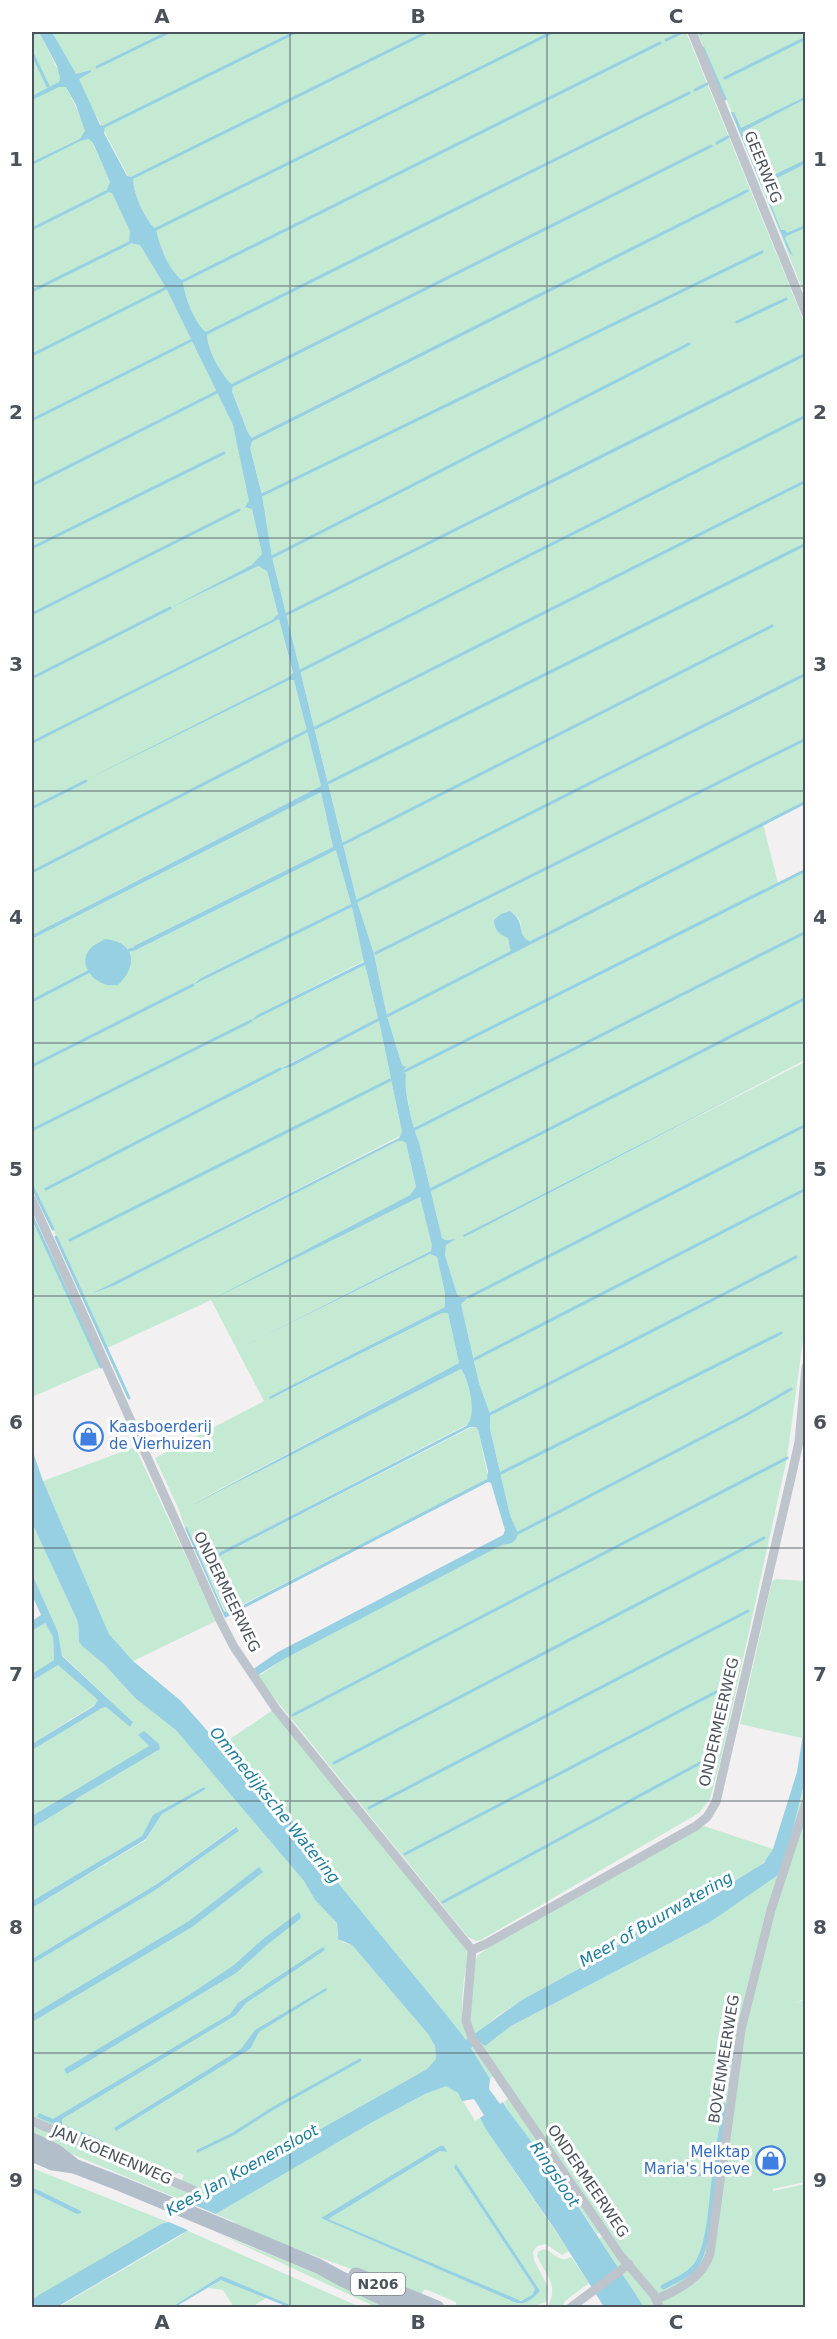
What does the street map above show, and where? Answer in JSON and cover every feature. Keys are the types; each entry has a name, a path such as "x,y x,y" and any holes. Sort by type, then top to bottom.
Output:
{"main road":[{"name":"JAN KOENENWEG","path":"32,2140 55,2151 74,2166"},
{"name":"JAN KOENENWEG","path":"32,2154 53,2163 74,2166 163,2201 318,2265 342,2279 404,2307"},
{"name":"JAN KOENENWEG","path":"318,2265 343,2270 437,2307"}],"street":[{"name":"GEERWEG","path":"692,32 806,313"},
{"name":"ONDERMEERWEG","path":"32,1200 234,1647 276,1709 472,1950 466,2021 474,2041 620,2255 629,2264"},
{"name":"ONDERMEERWEG","path":"472,1950 696,1826 712,1811 733,1735 799,1442 806,1367"},
{"name":"BOVENMEERWEG","path":"629,2264 658,2303 694,2278 703,2269 710,2254 741,2030 771,1910 806,1803"},
{"name":"JAN KOENENWEG","path":"32,2121 193,2190"},
{"path":"570,2307 629,2264"}],"green space":[{"path":"32,32 40,34 85,126 110,182 106,192 112,193 131,231 129,243 140,245 166,288 233,425 262,554 258,566 267,571 321,786 32,935"},
{"path":"52,32 686,32 805,324 805,803 763,824 778,883 805,870 805,1060 463,1235 805,1062 806,1318 787,1458 721,1759 710,1799 699,1813 481,1940 476,1941 468,1937 255,1674 262,1674 284,1659 502,1545 512,1543 518,1533 510,1515 490,1429 489,1412 479,1383 461,1304 468,1295 460,1297 457,1294 445,1255 446,1245 456,1239 442,1238 419,1142 413,1130 402,1065 387,1016 374,954 357,901 272,557 262,495 250,448 253,439 248,433 232,390 233,385 216,362 209,347 207,333 198,323 191,309 183,281 169,264 156,229 140,205 134,189 134,177 128,176 82,89 79,79 90,70 79,75 73,72","holes":["510,911 520,921 523,937 511,946 508,938 494,920"]},
{"path":"697,32 805,32 806,289 803,291 734,117"},
{"path":"321,791 333,847 135,946 136,950 336,849 351,904 197,982 352,907 364,961 253,1019 365,965 378,1018 283,1067 291,1067 379,1021 402,1132 400,1136 91,1295 398,1141 404,1141 416,1187 410,1195 254,1278 420,1197 433,1245 431,1251 242,1347 430,1254 437,1257 445,1293 445,1307 271,1399 442,1313 448,1313 459,1363 186,1507 461,1369 471,1395 470,1423 210,1558 210,1561 470,1428 476,1427 478,1430 488,1477 483,1482 226,1613 187,1528 185,1528 155,1458 264,1401 211,1300 105,1349 32,1186 32,939"},
{"path":"32,1216 101,1367 32,1397"},
{"path":"135,1447 216,1621 133,1661 109,1634 43,1481"},
{"path":"32,1523 78,1622 79,1642 82,1646 105,1665 135,1698 176,1729 304,1881 315,1900 337,1923 337,1935 342,1942 352,1945 428,2034 435,2046 436,2059 427,2069 216,2188 193,2205 32,2137 32,2124 181,2181 184,2175 179,2173 172,2176 32,2117 32,1964 154,1891 239,1831 235,1827 157,1884 32,1959 32,1908 146,1840 162,1814 206,1789 204,1787 154,1815 142,1836 32,1901 32,1828 160,1749 138,1735 149,1746 145,1750 32,1816 32,1750 102,1708 106,1707 130,1727 133,1722 62,1655 58,1632 32,1574"},
{"path":"776,1579 805,1581 806,1721 802,1738 740,1724 772,1581"},
{"path":"45,1623 53,1637 54,1660 32,1674 32,1631"},
{"path":"58,1665 98,1700 97,1703 32,1744 32,1681"},
{"path":"273,1710 466,1946 462,2009 468,2040 465,2040 320,1861 294,1822 258,1788 221,1745"},
{"path":"805,1780 805,1999 794,2003 805,2000 805,2182 773,2189 773,2191 805,2184 805,2307 644,2307 599,2238 602,2237 600,2233 597,2234 564,2185 507,2109 504,2102 508,2099 493,2076 490,2079 471,2048 480,2042 485,2046 511,2026 710,1922 791,1837"},
{"path":"704,1826 773,1849 770,1857 756,1869 673,1919 622,1941 584,1966 520,2001 475,2035 470,2018 470,1999 478,1955 501,1939"},
{"path":"446,2085 458,2093 475,2121 480,2118 569,2251 562,2255 546,2244 537,2246 533,2252 534,2260 548,2287 547,2301 533,2307 462,2307 456,2305 456,2302 425,2289 421,2294 231,2225 235,2222 215,2214 369,2124","holes":["444,2146 446,2152 440,2151 327,2219 517,2300 528,2298 535,2289 454,2167 540,2291 535,2297 522,2303 514,2302 322,2218"]},
{"path":"32,2168 168,2222 32,2300 32,2192 77,2214 81,2211 32,2187"},
{"path":"186,2230 360,2307 295,2307 221,2276 172,2307 57,2308 182,2235"},
{"path":"215,2232 398,2307 376,2307"},
{"path":"544,2249 563,2259 571,2257 589,2283 565,2301 562,2307 548,2307 552,2286 537,2256 538,2252"},
{"path":"221,2280 226,2280 266,2298 252,2307 234,2307 223,2290 208,2288"}],"water":[{"path":"36,32 52,32 76,74 91,70 79,79 100,125 105,126 104,133 127,176 134,177 134,189 140,204 156,229 169,264 183,281 191,309 198,323 207,333 209,347 216,362 233,385 232,391 248,433 253,439 250,448 262,495 272,557 357,901 374,954 387,1016 402,1065 406,1067 402,1072 406,1074 409,1108 442,1238 456,1239 446,1245 445,1255 457,1294 460,1297 469,1297 461,1304 479,1383 490,1414 490,1429 510,1515 518,1533 512,1543 502,1545 284,1659 258,1675 252,1670 278,1652 503,1535 505,1530 491,1483 488,1482 225,1618 185,1528 187,1527 224,1611 228,1613 487,1479 488,1471 478,1430 476,1427 470,1427 210,1561 209,1558 466,1426 470,1421 472,1407 467,1381 461,1369 186,1508 459,1363 448,1313 442,1313 270,1399 269,1397 445,1307 445,1293 437,1257 430,1254 238,1349 431,1251 432,1245 420,1197 211,1300 410,1195 416,1187 406,1143 403,1141 398,1141 115,1285 91,1294 399,1138 402,1132 379,1021 291,1067 280,1069 378,1018 365,965 251,1021 257,1015 364,962 352,907 193,985 201,978 351,904 336,850 134,949 134,946 333,847 321,792 32,939 32,935 321,786 294,680 289,680 84,781 289,677 293,673 279,619 32,744 32,741 272,620 278,614 267,571 258,566 170,608 252,565 262,554 252,509 245,507 249,501 233,425 166,288 140,245 129,243 130,231 112,193 106,192 110,182 93,143 89,139 80,141 32,165 32,162 80,139 85,131 76,105 66,87 59,87 32,100 32,96 59,82 60,78 57,66 40,34"},
{"path":"805,97 742,132 761,181 805,160 805,164 763,185 781,230 785,230 788,234 785,238 793,256 789,252 731,112 734,112 741,128"},
{"path":"510,911 518,920 523,936 531,942 511,952 508,938 498,932 494,920"},
{"path":"105,939 123,945 131,956 129,970 118,985 107,985 93,978 85,963 88,952 93,946"},
{"path":"805,1060 476,1231 464,1237 463,1235"},
{"path":"32,1449 43,1481 109,1634 133,1661 181,1701 258,1788 294,1822 320,1861 466,2040 520,2001 584,1966 635,1934 673,1919 764,1863 773,1849 797,1772 805,1721 805,1780 791,1837 778,1875 710,1922 511,2026 485,2046 480,2042 471,2048 490,2079 489,2089 500,2104 503,2102 564,2185 644,2307 604,2307 556,2231 485,2128 480,2118 484,2115 474,2099 462,2101 458,2093 446,2086 425,2094 369,2124 57,2307 32,2307 32,2300 39,2295 168,2222 216,2188 427,2069 436,2059 435,2046 428,2034 352,1945 338,1939 337,1923 315,1900 304,1881 176,1730 135,1698 105,1665 79,1642 78,1622 32,1523"},
{"path":"32,1574 58,1632 62,1656 133,1722 130,1727 106,1707 32,1750 32,1744 94,1706 98,1700 58,1665 32,1681 32,1674 54,1660 53,1637 45,1623 32,1631 32,1621 41,1615 32,1595"},
{"path":"144,1731 159,1744 160,1749 32,1828 32,1816 149,1746 138,1735"},
{"path":"204,1787 206,1789 162,1814 146,1839 32,1908 32,1901 142,1836 153,1815"},
{"path":"236,1827 239,1831 154,1891 32,1964 32,1959 157,1884"},
{"path":"259,1867 263,1872 192,1927 32,2022 32,2015 189,1921"},
{"path":"299,1912 300,1919 236,1973 67,2074 64,2069 189,1995 234,1965 263,1939"},
{"path":"323,1947 325,1950 246,2003 236,2015 62,2119 62,2124 99,2139 117,2151 37,2117 39,2113 53,2119 230,2014 238,2003"},
{"path":"326,1988 327,1990 259,2032 250,2049 116,2131 114,2128 241,2049 255,2030"},
{"path":"723,2103 727,2104 717,2192 708,2241 695,2271 663,2290 660,2286 682,2274 698,2258 707,2223 712,2177 709,2175 690,2177 713,2167"},
{"path":"440,2146 444,2146 447,2152 440,2151 328,2219 521,2301 532,2295 535,2289 454,2167 456,2164 540,2291 535,2297 522,2303 514,2302 321,2218"},
{"path":"32,2187 81,2213 77,2214 32,2192"},
{"path":"221,2276 295,2307 288,2307 221,2280 172,2307"}],"pier":[{"path":"190,2203 218,2215 190,2231 164,2220"}],"waterway":[{"path":"32,35 36,32"},
{"path":"97,67 169,32"},
{"path":"105,126 296,32"},
{"path":"134,177 427,32"},
{"path":"156,229 553,32"},
{"path":"666,40 683,32"},
{"path":"725,78 806,38"},
{"path":"183,281 660,43"},
{"path":"703,48 725,99"},
{"path":"32,53 48,86"},
{"path":"695,90 707,84"},
{"path":"207,333 689,93"},
{"path":"717,143 728,137"},
{"path":"233,385 711,146"},
{"path":"253,439 747,191"},
{"path":"32,229 106,192"},
{"path":"788,234 806,226"},
{"path":"32,291 129,243"},
{"path":"262,495 762,252"},
{"path":"32,355 166,288"},
{"path":"737,322 786,299"},
{"path":"32,420 192,340"},
{"path":"272,557 689,344"},
{"path":"287,614 806,354"},
{"path":"32,485 217,392"},
{"path":"300,671 806,416"},
{"path":"32,548 224,453"},
{"path":"315,728 806,481"},
{"path":"32,614 239,510"},
{"path":"328,783 806,544"},
{"path":"32,678 170,608"},
{"path":"343,844 772,626"},
{"path":"357,901 806,674"},
{"path":"32,872 307,731"},
{"path":"376,953 806,739"},
{"path":"32,808 86,781"},
{"path":"387,1016 806,802"},
{"path":"401,1073 806,870"},
{"path":"413,1130 806,932"},
{"path":"129,950 134,949"},
{"path":"32,1001 88,972"},
{"path":"32,1066 193,985"},
{"path":"430,1190 806,998"},
{"path":"32,1130 251,1021"},
{"path":"46,1189 280,1069"},
{"path":"70,1240 390,1080"},
{"path":"469,1297 806,1125"},
{"path":"32,1186 53,1229"},
{"path":"475,1359 806,1189"},
{"path":"32,1216 101,1367"},
{"path":"56,1237 129,1398"},
{"path":"490,1414 796,1257"},
{"path":"501,1473 781,1333"},
{"path":"518,1533 744,1416 791,1389"},
{"path":"293,1715 787,1458"},
{"path":"334,1763 764,1538"},
{"path":"369,1808 748,1611"},
{"path":"405,1854 722,1689"},
{"path":"443,1902 700,1763 713,1766"},
{"path":"198,2151 233,2134 272,2109 360,2060"}],"place":[{"name":"Kaasboerderij de Vierhuizen","path":"88,1436"},
{"name":"Melktap Maria's Hoeve","path":"771,2161"}],"water label":[{"name":"Ommedijksche Watering","path":"275,1805"},
{"name":"Meer of Buurwatering","path":"656,1919"},
{"name":"Kees Jan Koenensloot","path":"242,2170"},
{"name":"Ringsloot","path":"555,2174"}]}
